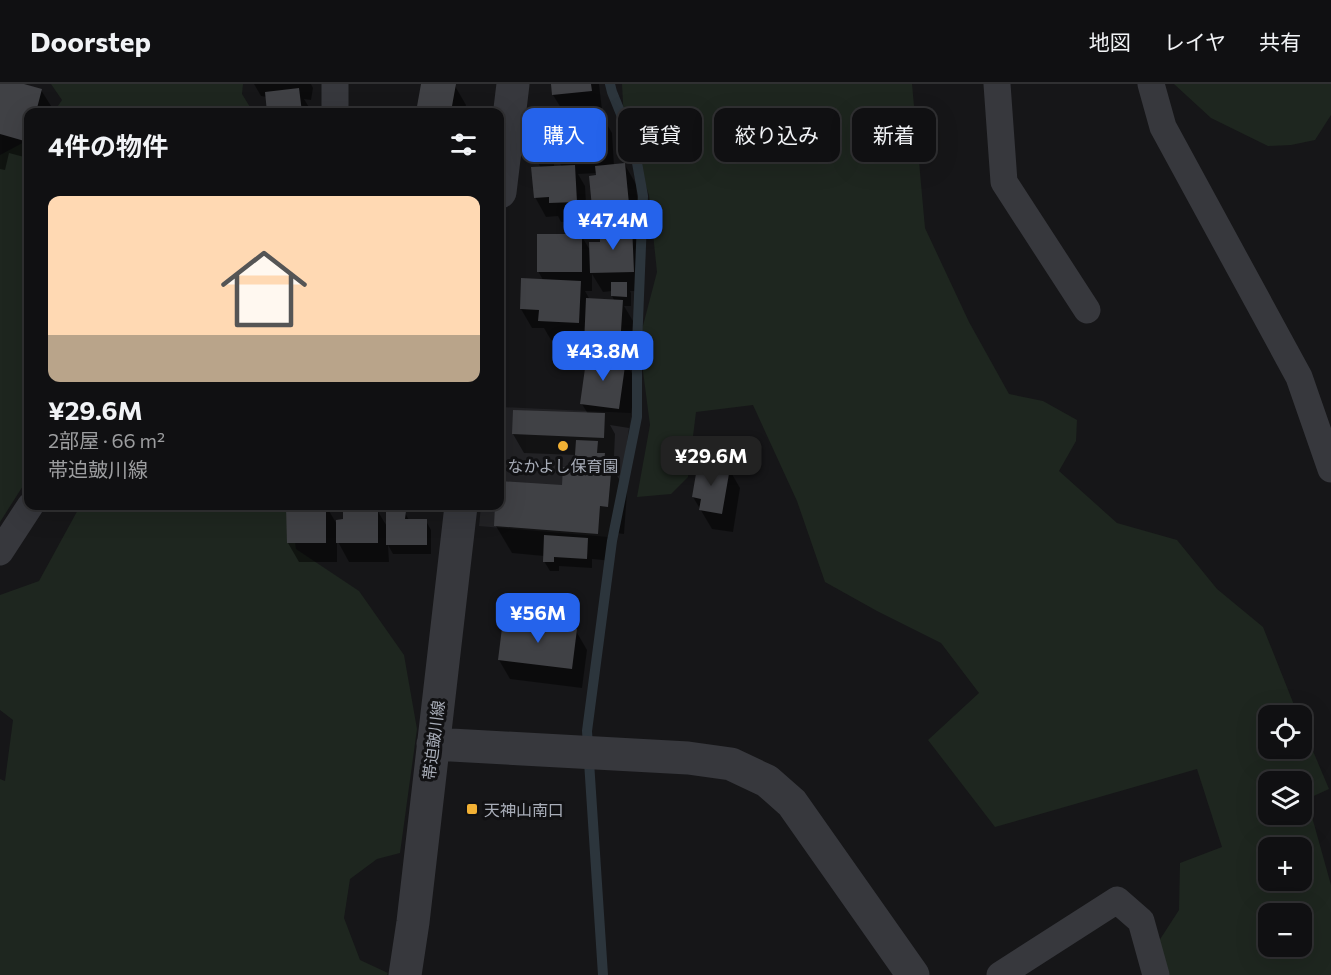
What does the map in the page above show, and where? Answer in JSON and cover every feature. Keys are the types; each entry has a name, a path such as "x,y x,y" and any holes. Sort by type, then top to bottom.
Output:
{"street":[{"path":"335,84 335,108"},
{"path":"504,159 513,84"},
{"path":"997,84 1004,182 1087,310"},
{"path":"1151,84 1163,127 1299,377 1331,469"},
{"path":"0,552 27,510"},
{"name":"帯迫皷川線","path":"405,975 461,510"},
{"path":"432,744 688,759 731,764 766,782 792,803 913,975"},
{"path":"1000,975 1117,900 1141,921 1156,975"}],"shaded area":[{"path":"51,84 243,84 242,94 251,108 57,108 62,100"},
{"path":"622,84 912,84 914,108 852,108 852,162 919,162 925,228 969,322 1009,394 1043,401 1077,420 1076,441 1059,471 1117,523 1177,540 1217,589 1263,627 1294,705 1258,705 1258,759 1312,759 1312,749 1329,789 1312,797 1312,771 1258,771 1258,825 1312,825 1312,817 1331,885 1331,975 1166,975 1157,944 1179,910 1180,863 1222,847 1197,769 995,827 928,740 979,693 941,643 825,582 797,501 753,405 696,412 688,477 671,494 637,497 650,425 639,341 657,272 649,195 638,162 702,162 702,108 623,108"},
{"path":"1174,84 1331,84 1331,115 1315,140 1291,145 1268,146 1211,118"},
{"path":"24,142 24,484 0,522 0,155"},
{"name":"なかよし保育園","path":"504,407 631,413 622,479 608,537 479,526 481,510 504,510"},
{"path":"78,510 291,510 296,549 359,591 404,655 417,729 400,853 377,859 350,879 344,918 360,960 388,973 387,975 0,975 0,779 5,781 13,720 0,710 0,595 39,581"}],"building":[{"path":"0,84 24,84 42,89 37,108 24,108 24,141 0,134"},
{"path":"421,84 456,84 452,106 457,108 417,108"},
{"path":"551,84 591,84 592,91 552,95"},
{"path":"299,88 302,108 267,108 265,92"},
{"path":"625,163 630,214 593,218 589,176 596,175 595,166"},
{"path":"575,165 577,202 549,203 549,197 534,198 531,167"},
{"path":"632,225 634,272 590,273 589,242 600,242 600,226"},
{"path":"537,234 582,234 582,272 537,272"},
{"path":"521,278 581,281 579,323 538,321 539,310 520,309"},
{"path":"611,282 627,282 627,297 611,296"},
{"path":"586,298 623,300 620,346 584,344"},
{"path":"587,354 626,359 619,409 580,404"},
{"path":"513,410 605,413 604,438 512,434"},
{"path":"576,440 598,441 597,453 605,453 604,462 612,463 608,507 600,506 598,534 494,526 495,510 504,510 504,481 562,485 563,467 574,469"},
{"path":"698,462 730,468 722,514 699,510 701,499 692,497"},
{"path":"286,510 326,510 326,543 287,543"},
{"path":"343,510 378,510 378,543 336,543 336,520 343,519"},
{"path":"406,511 405,519 427,519 427,545 386,545 386,512"},
{"path":"544,535 588,538 587,559 554,557 554,562 543,562"},
{"path":"503,620 577,629 572,669 498,660"}],"waterway":[{"path":"603,975 587,731 612,541 637,417 637,346 643,196 634,146 610,84"}],"place":[{"name":"なかよし保育園","path":"563,446"},
{"name":"天神山南口","path":"472,809"}]}
